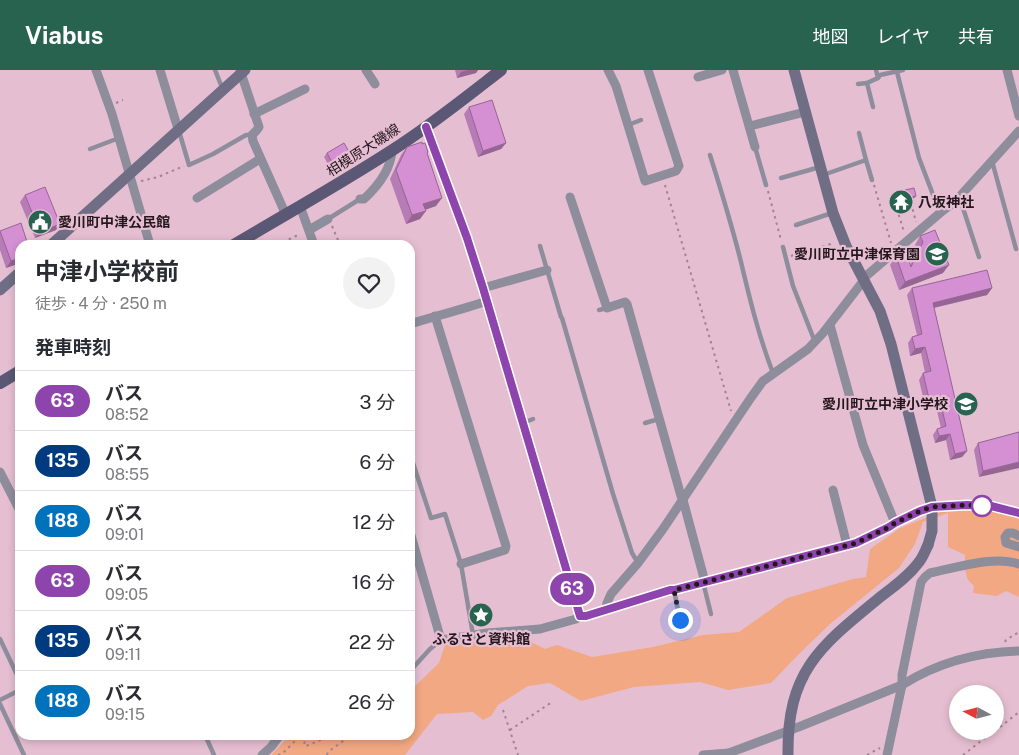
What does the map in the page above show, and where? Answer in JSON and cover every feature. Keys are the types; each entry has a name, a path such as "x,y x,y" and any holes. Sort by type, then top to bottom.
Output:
{"main road":[{"name":"相模原大磯線","path":"244,240 392,150 426,127 496,72"},
{"path":"0,383 15,374"}],"street":[{"path":"96,70 112,114 149,240"},
{"path":"160,70 178,129"},
{"path":"366,70 374,84"},
{"path":"608,70 616,86 645,181 676,171 678,166 648,70"},
{"path":"698,77 709,78 722,70"},
{"path":"733,70 755,147"},
{"path":"788,755 790,717 796,692 805,671 818,653 840,631 905,578 920,561 932,531 932,507 891,344 880,312 844,240 833,213 794,70"},
{"path":"1007,70 1019,116"},
{"path":"56,240 131,178 178,129 242,71 259,127 252,135 260,159 286,215"},
{"path":"254,114 299,88"},
{"path":"750,126 805,112"},
{"path":"426,127 467,238 483,288 580,616"},
{"path":"606,609 611,594 638,563 663,529 763,381 808,349 830,325 866,276 958,199 1019,131"},
{"path":"360,199 364,199 377,187 386,173 392,158 392,150"},
{"path":"197,198 260,159"},
{"path":"574,201 586,255 603,309 625,302 627,304 683,500 704,582"},
{"path":"300,206 312,240"},
{"path":"309,230 328,219"},
{"path":"483,288 547,270"},
{"path":"0,290 15,276"},
{"path":"415,322 487,301"},
{"path":"436,316 506,546 506,550 461,564"},
{"path":"830,325 863,445 895,523"},
{"path":"0,472 15,503"},
{"path":"832,496 847,545"},
{"path":"415,549 441,640 487,633 540,630 576,619 580,616 586,616 670,590 856,543 920,511 932,507 991,506 1019,513"},
{"path":"1019,536 1008,533 1005,537 1006,543 1019,547"},
{"path":"887,755 921,582 930,573 988,561 1011,561 1019,564"},
{"path":"704,755 729,754 902,685 914,677 953,661 985,654 1019,651"},
{"path":"262,755 276,740"}],"lane":[{"path":"215,70 222,90"},
{"path":"876,70 878,78"},
{"path":"858,84 867,83 878,78 880,75 903,70"},
{"path":"898,72 919,158 940,213"},
{"path":"867,83 873,108"},
{"path":"628,125 641,120"},
{"path":"178,129 188,164 213,154 246,135 252,135"},
{"path":"859,133 872,180"},
{"path":"90,149 119,138"},
{"path":"755,147 766,185"},
{"path":"710,154 753,313 773,373"},
{"path":"781,178 866,160"},
{"path":"992,161 1016,249"},
{"path":"784,170 786,177"},
{"path":"328,219 360,199"},
{"path":"958,199 962,205 979,257"},
{"path":"796,225 833,213"},
{"path":"1013,239 1019,236"},
{"path":"540,246 613,494 632,553 638,563"},
{"path":"784,247 793,286 815,342"},
{"path":"523,423 533,419"},
{"path":"645,423 659,419"},
{"path":"415,469 431,518 445,514 461,564 473,635"},
{"path":"704,582 709,612"},
{"path":"674,590 680,620"},
{"path":"0,639 15,670"},
{"path":"415,666 441,640"},
{"path":"15,693 0,702 15,735"},
{"path":"17,740 24,755"},
{"path":"207,740 214,755"}],"path":[{"path":"131,178 158,177 188,164"},
{"path":"662,175 734,422"},
{"path":"872,180 894,252"},
{"path":"766,185 784,247"},
{"path":"893,196 907,242"},
{"path":"911,203 918,232"},
{"path":"328,219 338,240"},
{"path":"288,240 309,230"},
{"path":"786,258 844,240"},
{"path":"1002,652 1006,640 1019,632"},
{"path":"510,730 552,702"},
{"path":"503,710 518,755"},
{"path":"1004,724 1019,712"},
{"path":"278,755 282,754 296,740"},
{"path":"305,740 304,745 306,746 321,740"},
{"path":"327,755 328,752 344,740"},
{"path":"963,755 983,740"}],"shaded area":[{"path":"948,509 992,511 1019,517 1019,597 1006,591 997,596 973,593 974,586 968,580 965,570 965,555 948,547 948,513 923,522 915,544 899,568 830,624 771,683 728,690 700,682 634,687 581,701 550,683 528,686 498,705 491,716 483,720 473,712 437,714 405,755 271,755 285,740 415,740 415,686 439,663 445,645 521,637 545,649 557,645 592,657 653,647 703,635 739,632 787,598 866,577 870,549 900,528"}],"building":[{"path":"492,100 506,143 483,151 469,107"},
{"path":"422,142 422,144 425,143 442,198 423,204 426,211 412,215 396,170 407,147"},
{"path":"344,143 351,155 342,160 340,157 332,162 327,153"},
{"path":"45,187 60,224 40,232 25,195"},
{"path":"914,188 916,196 907,198 905,190"},
{"path":"21,223 26,240 15,240 15,260 11,261 0,231"},
{"path":"935,230 949,265 905,282 896,256 906,252 911,267 923,242 920,236"},
{"path":"987,270 992,288 933,303 967,451 955,454 950,434 939,436 937,429 946,426 940,401 930,403 923,373 931,371 925,347 915,349 912,337 922,334 912,288"},
{"path":"1019,432 1019,462 983,471 978,443"}],"bus line":[{"name":"63","path":"426,127 467,238 483,288 580,616 586,616 670,590 856,543 920,511 932,507 991,506 1019,513"}],"place":[{"name":"八坂神社","path":"901,202"},
{"name":"愛川町中津公民館","path":"40,222"},
{"name":"愛川町立中津保育園","path":"937,254"},
{"name":"愛川町立中津小学校","path":"966,404"},
{"name":"ふるさと資料館","path":"481,615"}],"route":[{"path":"680,620 674,590 856,543 920,511 932,507 982,506"}]}
